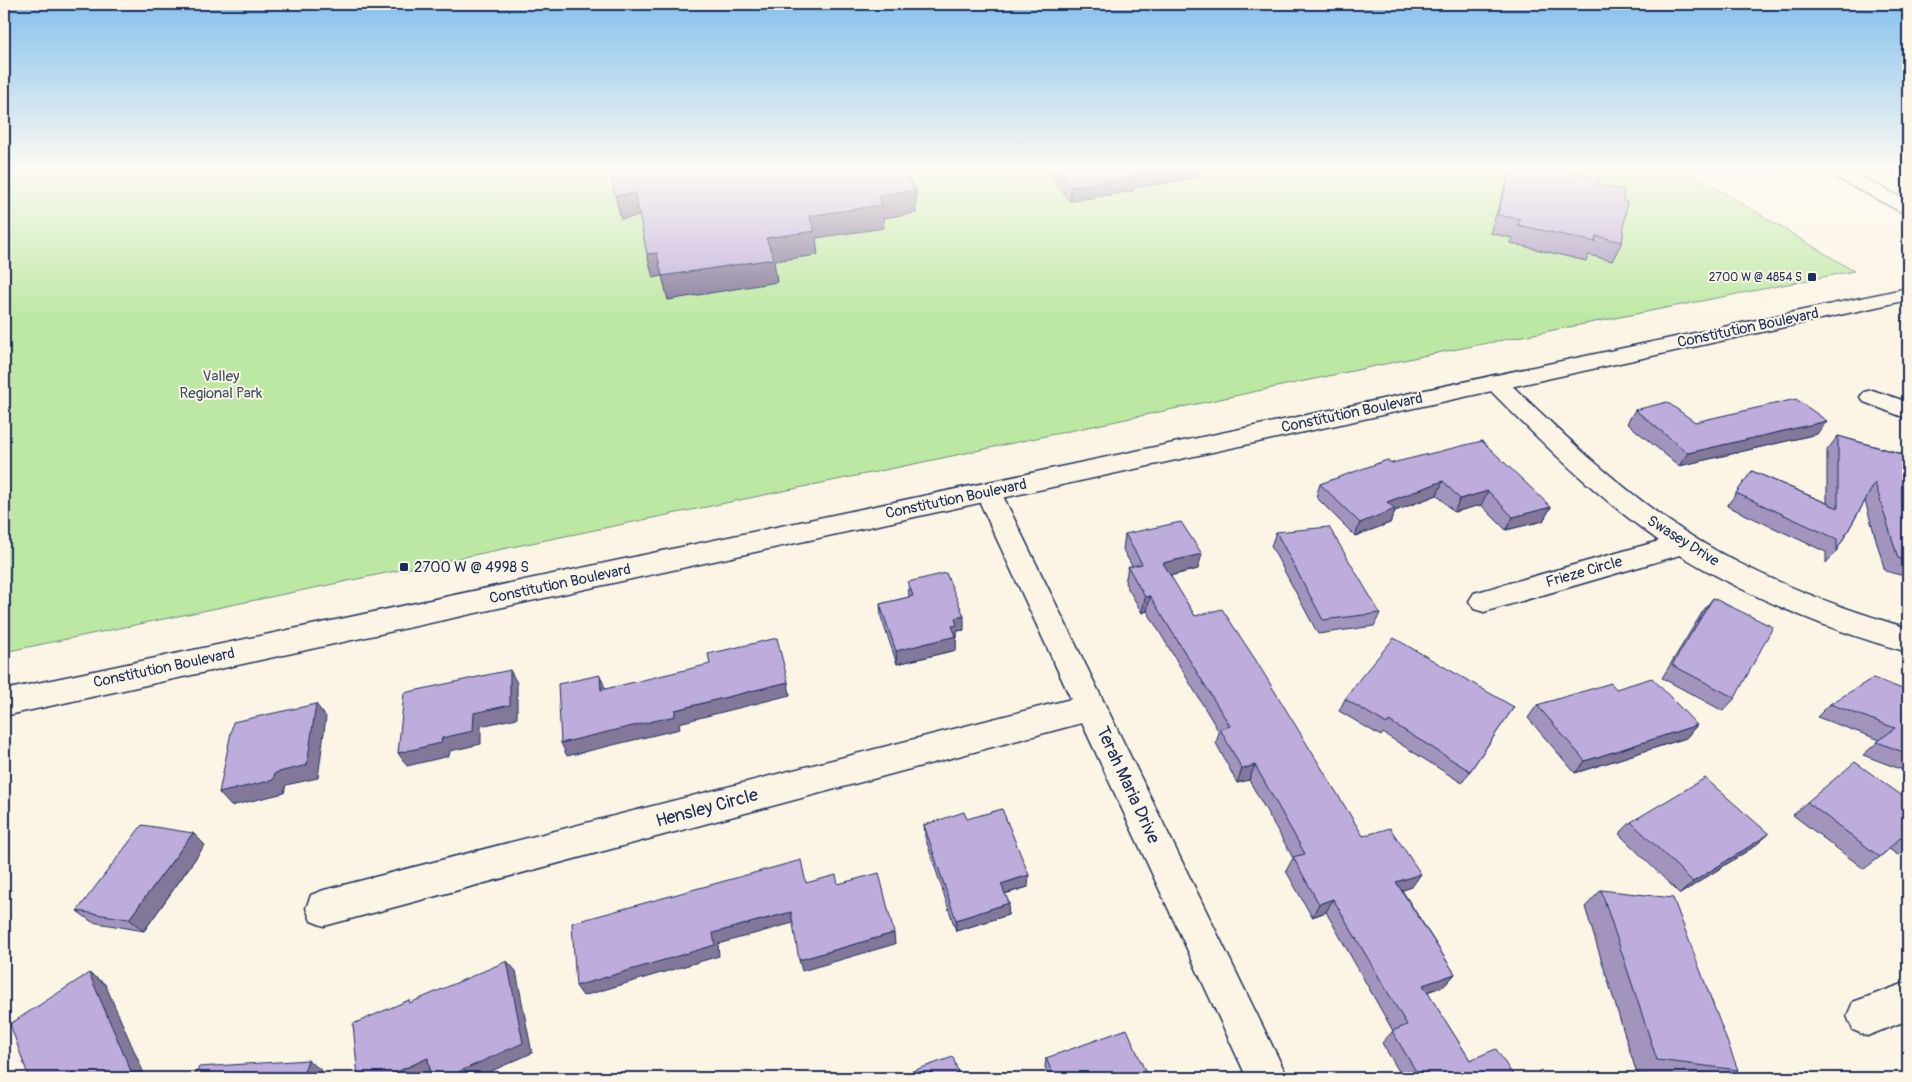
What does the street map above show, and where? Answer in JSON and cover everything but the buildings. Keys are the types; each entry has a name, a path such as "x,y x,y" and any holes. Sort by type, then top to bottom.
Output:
{"street":[{"name":"Constitution Boulevard","path":"4,703 1908,294"},
{"name":"Swasey Drive","path":"1495,382 1543,429 1603,483 1683,544 1748,579 1815,608 1908,640"},
{"path":"1872,397 1908,412"},
{"name":"Terah Maria Drive","path":"988,492 1268,1078"},
{"name":"Frieze Circle","path":"1484,601 1683,544"},
{"name":"Hensley Circle","path":"324,908 1091,707"},
{"path":"1867,1016 1908,1001"}],"green space":[{"name":"Valley Regional Park","path":"4,218 1767,218 1854,271 1432,354 914,464 4,652"}],"place":[{"name":"2700 W @ 4854 S","path":"1812,277"},
{"name":"2700 W @ 4998 S","path":"404,567"}]}
